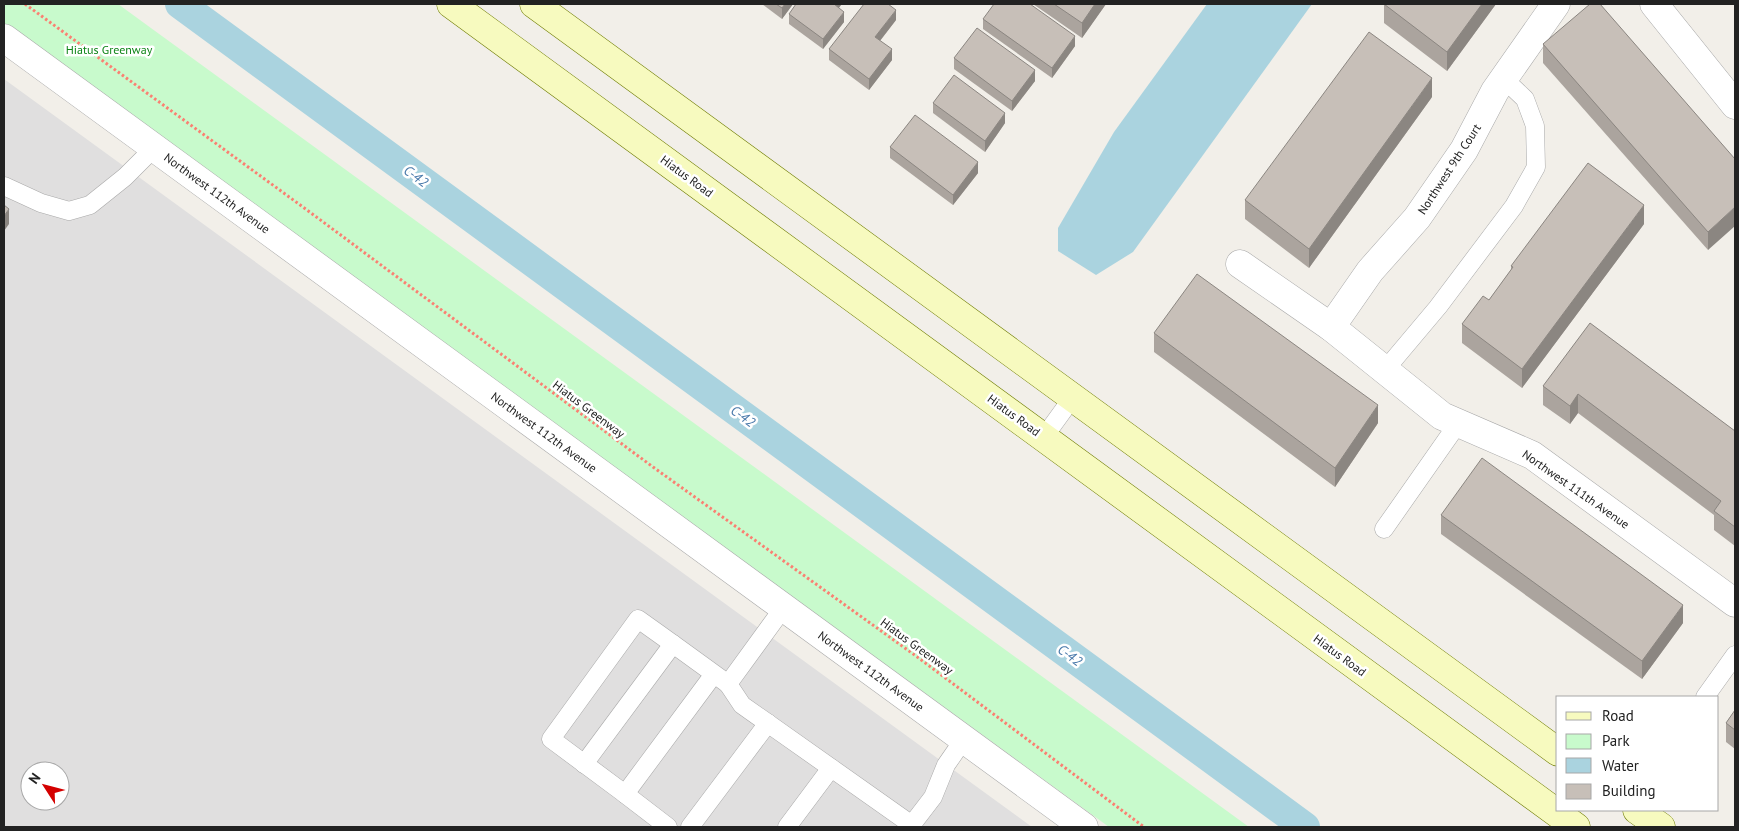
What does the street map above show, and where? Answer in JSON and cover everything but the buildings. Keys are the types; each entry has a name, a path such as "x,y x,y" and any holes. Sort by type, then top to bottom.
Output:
{"main road":[{"name":"Hiatus Road","path":"451,4 1576,827"},
{"path":"534,4 1556,751"},
{"path":"1638,811 1661,827"}],"street":[{"name":"Northwest 9th Court","path":"1331,327 1370,271 1417,218 1464,150 1504,79 1556,4"},
{"path":"1654,4 1735,104"},
{"name":"Northwest 112th Avenue","path":"4,38 1084,827"},
{"name":"Northwest 111th Avenue","path":"1240,264 1331,327 1442,416 1532,455 1735,603"}],"lane":[{"path":"1385,370 1438,307 1514,206 1536,167 1535,126 1525,99 1504,79"},
{"path":"4,186 41,203 68,211 90,205 125,177 154,148"},
{"path":"1044,437 1073,397"},
{"path":"1384,529 1458,422"},
{"path":"624,794 784,607"},
{"path":"668,827 551,739 638,619 721,679 742,705 911,826 932,796 946,765 964,739"},
{"path":"584,764 673,644"},
{"path":"1706,696 1735,656"},
{"path":"690,827 768,723"},
{"path":"787,827 831,768"}],"path":[{"name":"Hiatus Greenway","path":"25,4 315,215 653,467 916,656 1144,827"}],"shaded area":[{"path":"4,79 1032,827 4,827"}],"green space":[{"name":"Hiatus Greenway","path":"4,4 118,4 1249,827 1109,827 4,24"}],"water":[{"path":"1207,4 1312,4 1133,252 1096,275 1058,251 1058,228 1114,132"}],"waterway":[{"name":"C-42","path":"180,4 1305,827"}]}
